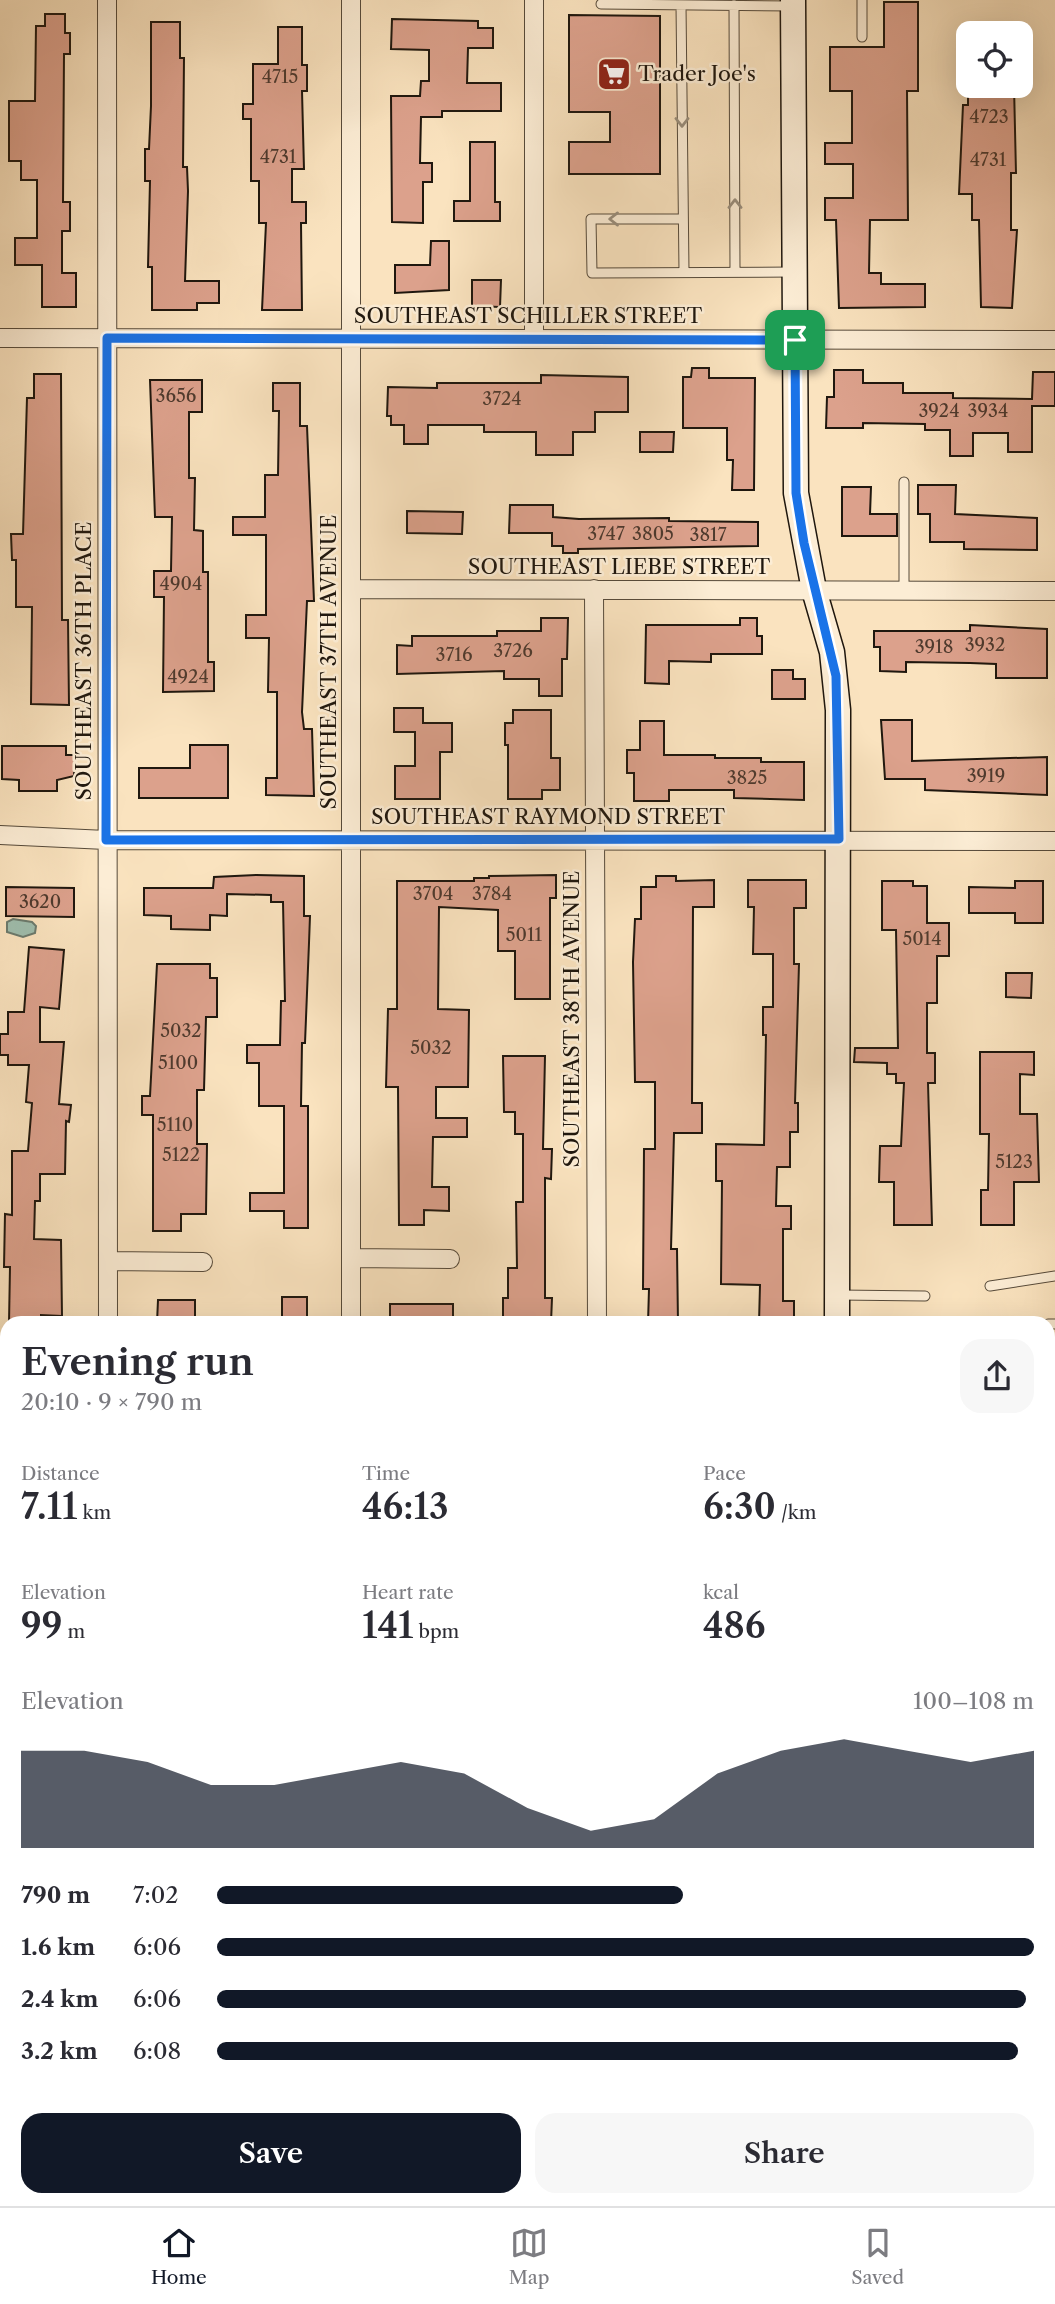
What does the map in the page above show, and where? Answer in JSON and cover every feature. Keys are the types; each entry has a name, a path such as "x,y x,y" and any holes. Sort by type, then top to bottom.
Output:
{"main road":[{"path":"793,3 796,493 814,590 836,676 839,839 837,1316"}],"street":[{"name":"SOUTHEAST 36TH PLACE","path":"107,0 108,1316"},
{"name":"SOUTHEAST 37TH AVENUE","path":"351,0 351,1316"},
{"path":"534,0 534,339"},
{"name":"SOUTHEAST SCHILLER STREET","path":"0,338 1055,340"},
{"name":"SOUTHEAST LIEBE STREET","path":"351,589 1055,591"},
{"name":"SOUTHEAST 38TH AVENUE","path":"594,589 597,1316"},
{"name":"SOUTHEAST RAYMOND STREET","path":"0,835 106,840 1055,841"},
{"path":"352,1258 450,1259"},
{"path":"107,1261 204,1262"}],"lane":[{"path":"862,0 862,37"},
{"path":"601,4 793,3"},
{"path":"681,5 684,272"},
{"path":"734,5 735,272"},
{"path":"683,219 592,219 592,273 794,272"},
{"path":"904,482 904,590"},
{"path":"990,1286 1055,1276"},
{"path":"838,1295 925,1296"}],"shaded area":[{"path":"13,919 32,922 36,926 35,933 23,937 7,932 7,922"}],"building":[{"path":"884,2 918,2 918,91 907,91 908,220 870,220 869,273 881,273 881,284 925,284 925,307 839,308 836,220 825,220 825,198 853,198 853,164 825,164 825,143 852,143 852,91 830,91 830,47 884,47"},
{"path":"45,14 65,14 65,33 70,33 70,54 64,54 63,202 70,202 70,231 62,231 62,273 76,273 76,307 42,307 42,265 15,265 15,238 37,238 37,180 21,180 21,161 9,161 9,101 35,101 36,26 45,26"},
{"name":"Trader Joe's","path":"569,15 660,16 660,174 569,174 569,142 610,142 610,112 569,112"},
{"path":"392,19 478,21 478,28 493,28 493,48 468,48 467,83 501,83 501,111 442,111 442,117 421,117 420,163 432,163 432,182 423,182 423,223 392,222 391,96 420,96 421,81 429,81 429,50 391,49"},
{"path":"151,22 180,22 180,58 184,58 183,167 187,167 188,191 185,281 219,281 219,303 197,303 197,310 152,310 152,267 148,267 150,181 145,181 145,149 149,149 151,106"},
{"path":"278,27 302,27 302,65 307,65 307,91 302,91 304,169 292,169 292,202 306,202 306,223 301,223 302,310 262,310 266,223 259,223 259,181 251,181 251,119 243,119 243,104 253,104 253,64 278,64"},
{"path":"968,98 1014,98 1016,173 1011,173 1011,230 1017,230 1012,308 981,307 979,220 972,220 972,194 959,194 963,105 968,105"},
{"path":"470,142 495,142 495,202 500,202 500,221 454,221 454,201 470,201"},
{"path":"431,241 449,241 449,290 395,293 395,265 430,265"},
{"path":"472,280 501,280 500,307 472,306"},
{"path":"692,368 709,368 709,378 755,378 754,490 732,490 733,460 727,460 727,428 683,428 683,377 691,377"},
{"path":"834,370 863,370 863,383 903,383 903,393 953,393 953,398 1032,399 1033,372 1055,372 1055,406 1032,406 1032,452 1008,452 1008,433 973,433 973,456 950,456 950,430 925,430 925,424 863,423 863,428 826,428 827,397 834,397"},
{"path":"34,374 61,374 62,620 68,620 69,705 31,704 32,607 16,607 16,560 12,560 11,534 23,534 27,398 34,398"},
{"path":"541,375 628,377 628,412 595,412 595,432 573,432 573,455 536,455 536,432 484,432 484,425 428,425 428,444 404,444 404,425 391,425 391,416 387,416 388,387 437,388 437,383 541,383"},
{"path":"150,380 202,380 202,412 189,412 189,478 195,478 194,530 203,531 203,572 208,572 208,662 214,662 214,691 163,692 164,597 154,597 154,571 171,571 172,517 155,517"},
{"path":"273,383 300,383 300,426 307,426 314,601 307,601 302,712 304,729 312,729 314,796 266,795 266,778 277,778 277,692 268,692 269,638 246,638 246,615 266,615 266,535 233,535 233,517 265,517 265,475 278,475 279,411 273,411"},
{"path":"640,432 674,432 673,452 640,452"},
{"path":"918,485 956,485 955,514 1037,518 1037,550 964,549 964,542 930,542 930,514 918,514"},
{"path":"842,487 871,487 870,514 897,514 897,536 842,536"},
{"path":"510,505 553,505 553,517 579,519 669,518 669,521 758,522 758,546 578,549 578,553 563,553 563,546 552,546 552,533 509,533"},
{"path":"407,511 463,512 462,534 407,533"},
{"path":"541,618 568,618 567,659 562,659 562,696 539,696 539,679 504,679 504,671 397,674 397,645 412,646 412,636 497,636 497,631 541,631"},
{"path":"740,618 757,618 757,636 762,636 762,654 711,654 711,662 669,661 669,684 645,683 646,625 740,625"},
{"path":"970,625 1047,629 1047,678 996,678 996,664 906,662 906,672 880,671 880,647 874,647 874,631 970,631"},
{"path":"772,670 793,670 793,679 805,679 805,699 772,699"},
{"path":"394,708 423,708 423,723 452,723 452,752 440,752 440,799 395,799 395,766 415,766 415,732 394,732"},
{"path":"513,710 551,710 551,758 560,758 560,790 542,790 542,799 508,799 508,745 505,745 505,723 513,723"},
{"path":"881,720 912,720 912,761 1047,757 1047,795 925,790 925,779 885,779"},
{"path":"640,721 664,721 664,755 715,755 715,758 761,758 761,762 804,762 804,800 734,798 734,790 669,790 669,801 634,801 634,773 627,773 627,750 640,750"},
{"path":"190,745 228,745 228,798 139,798 139,768 190,768"},
{"path":"2,746 66,746 66,755 75,755 74,776 57,780 57,791 19,791 19,780 2,779"},
{"path":"556,875 556,898 550,898 550,999 515,999 515,951 498,951 498,910 439,907 438,1009 469,1010 468,1087 436,1087 436,1118 467,1118 467,1137 433,1137 432,1187 449,1187 449,1211 424,1210 424,1225 399,1225 398,1087 386,1087 388,1009 397,1009 397,881 474,881 474,878 489,876"},
{"path":"304,876 304,916 310,916 301,1106 308,1106 308,1228 284,1228 284,1211 250,1211 250,1193 284,1193 284,1106 259,1106 259,1063 247,1063 247,1045 280,1045 281,1001 285,1001 283,902 271,902 271,895 227,894 227,916 210,915 210,930 171,929 171,916 144,915 144,888 213,888 214,877"},
{"path":"656,876 676,876 676,881 714,880 714,907 693,907 692,1103 702,1103 702,1133 674,1133 671,1249 677,1249 678,1316 648,1316 649,1289 643,1289 644,1149 655,1149 655,1082 635,1082 633,962 635,919 641,919 641,887 656,887"},
{"path":"748,880 806,880 806,908 794,908 794,964 799,964 795,1103 798,1103 798,1132 790,1132 790,1167 777,1167 776,1206 791,1206 791,1229 783,1229 783,1301 794,1301 794,1316 759,1316 760,1285 721,1284 722,1181 716,1181 716,1144 764,1145 766,1035 763,1035 763,1007 773,1007 773,954 753,954 754,907 748,907"},
{"path":"882,881 913,881 913,886 927,886 927,923 949,923 949,956 937,956 937,1003 927,1003 927,1053 935,1053 935,1083 928,1083 932,1225 894,1225 894,1182 879,1182 880,1146 901,1146 904,1083 896,1083 896,1074 887,1074 887,1063 854,1062 855,1048 898,1048 896,930 882,930"},
{"path":"1015,881 1043,881 1043,923 1015,923 1015,913 969,913 969,887 1015,888"},
{"path":"6,887 74,888 74,917 6,916"},
{"path":"29,947 64,950 59,1009 40,1007 40,1042 64,1042 59,1104 71,1105 69,1122 66,1121 65,1174 40,1174 40,1201 35,1201 34,1239 61,1240 62,1316 9,1316 10,1267 4,1267 5,1214 12,1215 12,1151 28,1151 32,1103 26,1102 29,1065 8,1065 8,1055 0,1055 0,1034 8,1034 8,1012 24,1012"},
{"path":"157,964 210,964 210,978 217,978 217,1017 206,1017 204,1090 197,1090 197,1144 207,1144 206,1214 181,1214 181,1231 153,1231 153,1115 142,1115 142,1096 150,1096"},
{"path":"1006,973 1032,973 1031,998 1006,997"},
{"path":"980,1052 1034,1052 1034,1075 1020,1074 1020,1114 1037,1114 1039,1182 1014,1182 1014,1225 981,1225 981,1190 988,1190 989,1134 980,1134"},
{"path":"503,1056 545,1056 543,1149 552,1149 551,1179 545,1178 545,1298 552,1298 551,1316 503,1316 503,1298 508,1298 508,1268 517,1268 516,1202 523,1202 523,1134 515,1134 515,1112 504,1112"},
{"path":"282,1297 307,1297 307,1316 282,1316"},
{"path":"158,1300 195,1300 195,1316 157,1316"},
{"path":"390,1304 453,1304 453,1316 390,1316"}],"place":[{"name":"Trader Joe's","path":"614,74"}],"route":[{"path":"107,338 795,340 796,493 814,590 836,676 839,839 106,840 107,338"}]}
